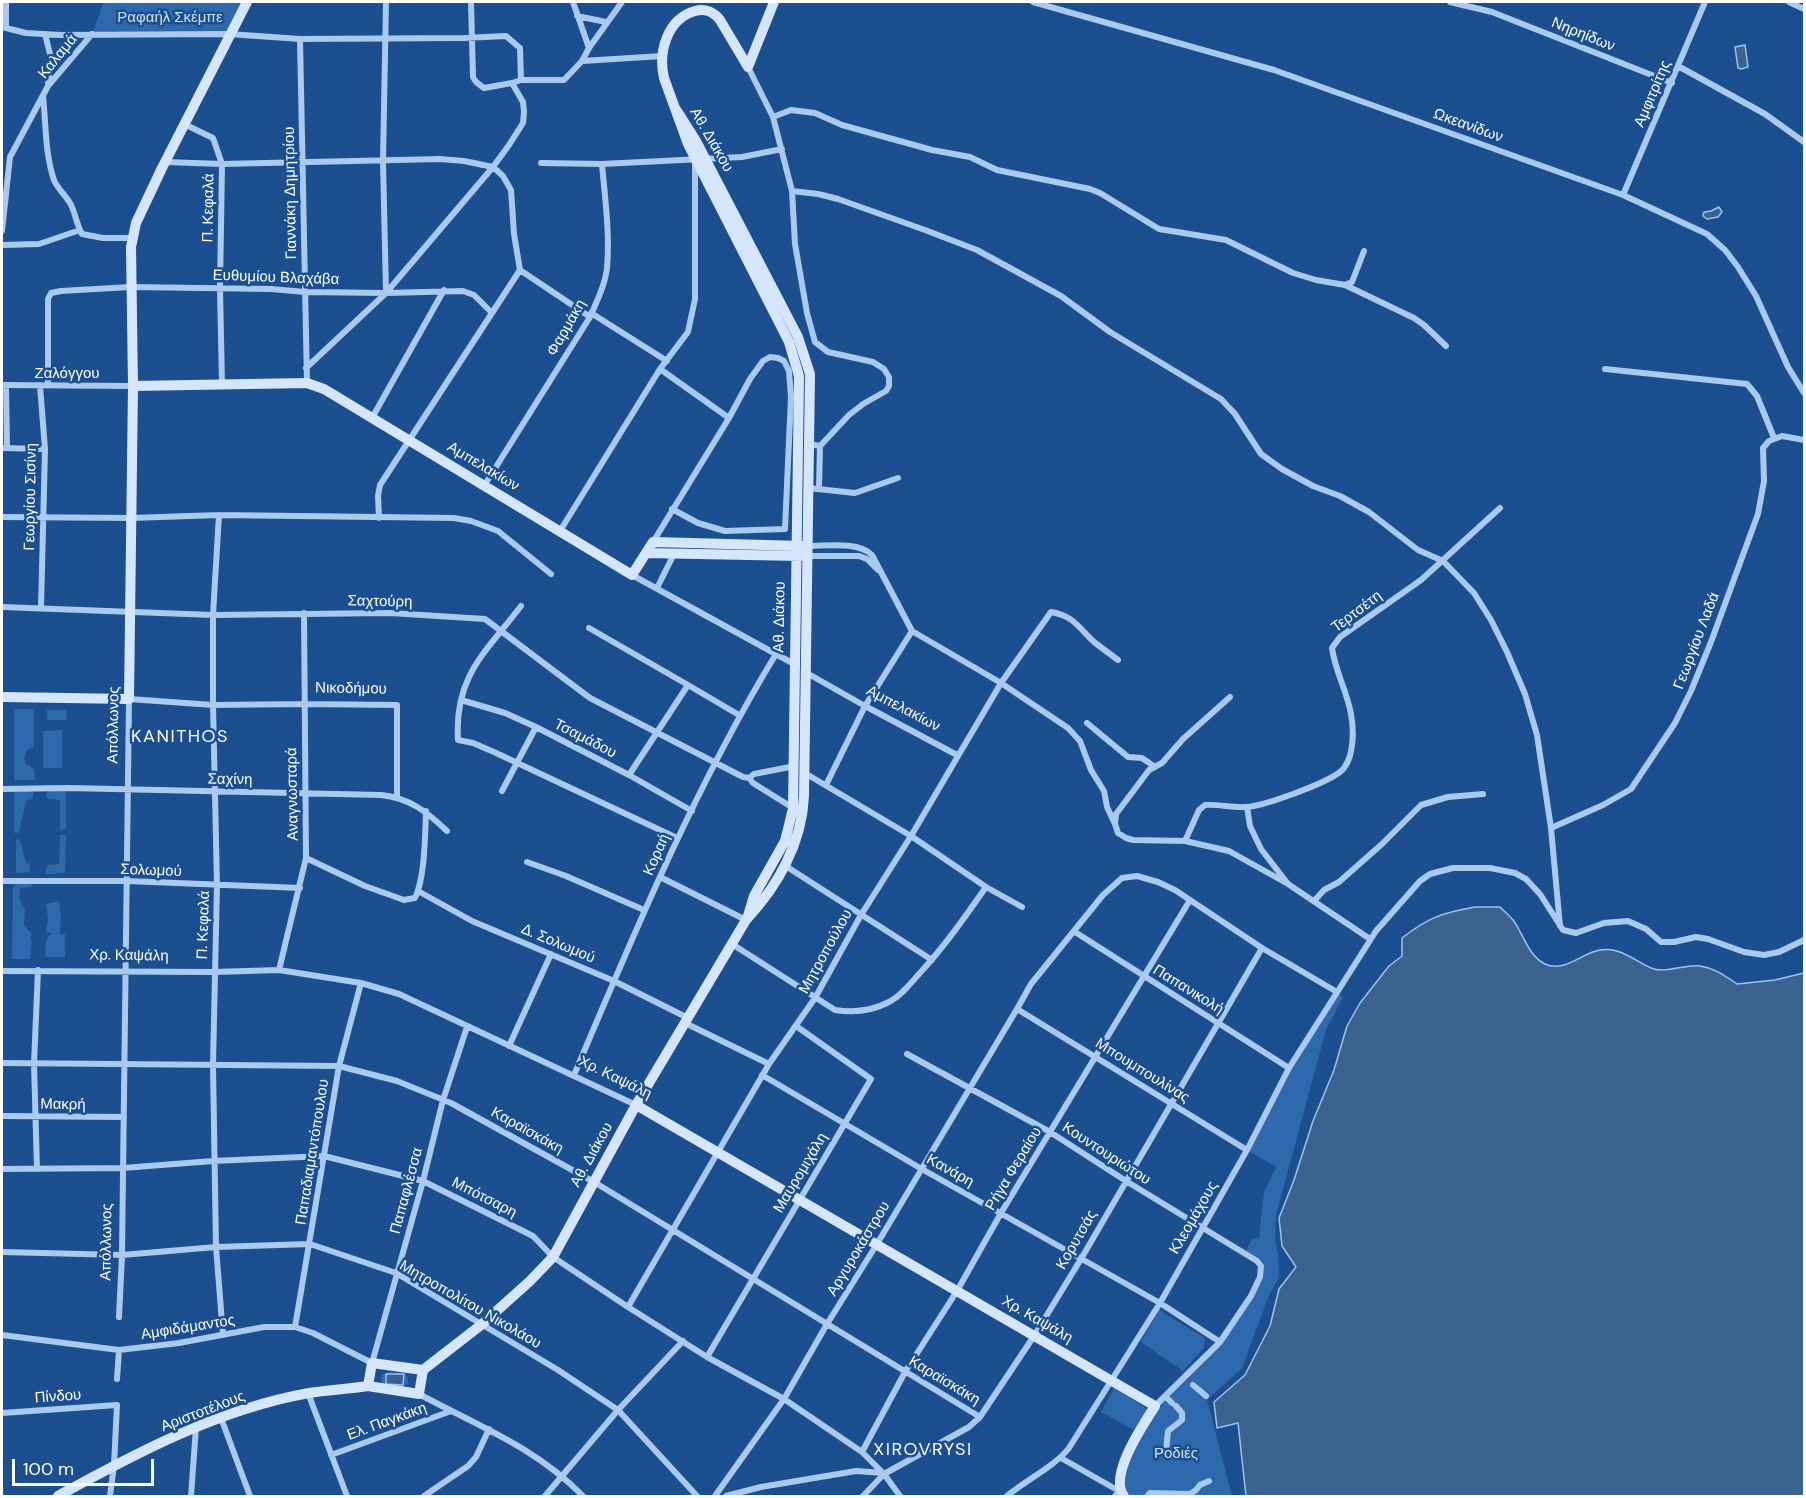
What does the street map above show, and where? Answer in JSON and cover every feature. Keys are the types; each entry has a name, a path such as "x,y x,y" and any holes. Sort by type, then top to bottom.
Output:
{"street":[{"path":"15,2 6,3 4,28 26,33 230,34 300,39 506,36 520,48 521,80"},
{"name":"Απόλλωνος","path":"119,1317 126,972 133,386 130,286 133,238 136,223 165,161 247,2"},
{"path":"386,2 383,161 386,293"},
{"path":"471,2 473,76 476,82 484,88 521,80 564,80 582,61 606,22 622,2"},
{"path":"573,2 589,48"},
{"path":"748,67 774,2"},
{"name":"Ωκεανίδων","path":"1033,2 1274,70 1623,195 1707,234 1725,250 1756,296 1788,367 1804,393"},
{"name":"Νηρηίδων","path":"1450,2 1492,12 1671,83"},
{"name":"Αμφιτρίτης","path":"1623,195 1705,2"},
{"path":"1789,2 1804,9"},
{"path":"582,61 662,56 666,38 676,21 687,14 703,10 714,14 720,20 748,67 773,117 792,191 795,244 807,313 815,342 828,352 866,359 878,364 887,372 889,382 886,391 862,404 820,446 814,488 855,493 898,478"},
{"path":"578,16 606,22"},
{"path":"45,34 51,58 48,86"},
{"name":"Καλαμά","path":"2,231 10,157 48,86 92,34"},
{"name":"Γιαννάκη Δημητρίου","path":"300,39 307,383"},
{"name":"Αθ. Διάκου","path":"662,56 661,66 676,111 789,342 797,365 800,388 805,671 803,809 795,846 763,902 746,920"},
{"path":"1678,66 1765,114 1804,141"},
{"path":"306,368 386,293 493,167 523,123 523,102 512,83"},
{"path":"43,96 48,156 55,183 72,206 82,234 89,237 133,238"},
{"path":"773,117 791,110 815,113 842,125 932,150 970,157 1008,173 1090,189 1159,229 1226,240 1293,273 1345,285 1414,318 1446,346"},
{"name":"Π. Κεφαλά","path":"183,124 213,138 222,164 219,288 222,385"},
{"path":"541,163 602,164 742,157 782,149"},
{"path":"2,156 10,157"},
{"path":"560,531 660,369 687,332 695,299 700,158"},
{"name":"Αθ. Διάκου","path":"423,1370 481,1325 553,1257 636,1105 746,920 754,897 785,842 793,808 794,664 802,551 814,488 809,444 810,374 804,350 700,158"},
{"path":"165,161 222,164 440,159 493,167 503,176 511,190 514,234 520,270 380,485 379,518"},
{"name":"Φαρμάκη","path":"484,486 591,315 602,289 607,269 607,232 602,164"},
{"path":"792,191 838,199 926,230 977,250 1061,296 1110,332 1221,399 1235,414 1261,453 1282,469 1369,512 1418,550 1443,561 1474,593 1491,620 1525,694 1537,735 1551,828 1560,928 1576,933 1604,923 1628,921 1646,929 1661,942 1674,942 1696,937 1755,955 1773,954 1804,940"},
{"path":"2,245 39,244 80,230"},
{"path":"1345,285 1352,282 1364,250"},
{"path":"520,270 667,361"},
{"name":"Ευθυμίου Βλαχάβα","path":"48,385 48,306 51,293 61,291 130,286 271,289 304,292 386,293 444,290 463,291 474,295 492,313"},
{"path":"372,418 444,290"},
{"path":"632,574 763,361 774,357 784,361 789,371 791,397 785,530 725,531 698,523 672,509"},
{"path":"660,369 729,418"},
{"path":"1605,369 1747,384 1758,396 1774,438 1782,435 1804,440"},
{"name":"Αμπελακίων","path":"133,386 307,383 324,389 632,574 794,664"},
{"path":"4,385 4,448 45,449"},
{"name":"Ζαλόγγου","path":"4,385 133,386"},
{"name":"Γεωργίου Σισίνη","path":"40,386 45,449 41,608"},
{"name":"Γεωργίου Λαδά","path":"1551,828 1603,805 1631,789 1675,723 1691,692 1707,652 1758,514 1764,481 1763,448 1774,438"},
{"path":"809,444 820,446"},
{"name":"Τερτσέτη","path":"1185,841 1199,810 1205,804 1247,807 1270,802 1331,779 1343,770 1350,758 1352,715 1334,662 1332,648 1340,637 1421,580 1500,508"},
{"name":"Π. Κεφαλά","path":"219,516 213,615 217,885 213,1161 216,1247 223,1335"},
{"path":"2,517 454,518 478,523 498,531 551,574"},
{"path":"653,542 859,556 867,559 882,574"},
{"path":"646,553 802,551 856,547 867,549 912,631 1001,683 1068,728 1080,741 1091,770 1104,791 1107,807 1118,832 1125,838 1185,841 1229,850 1288,884 1370,939"},
{"path":"657,588 674,554"},
{"path":"521,606 472,669 463,689 458,741 473,743 677,838"},
{"name":"Σαχτούρη","path":"2,607 213,615 390,613 485,620 590,698 655,733 749,778 753,783 793,808"},
{"name":"Μητροπούλου","path":"628,1307 762,1075 815,998 861,915 911,836 1001,683 1051,612 1063,614 1075,621 1094,641 1118,660"},
{"name":"Αναγνωσταρά","path":"279,970 306,858 304,613"},
{"path":"590,628 739,715"},
{"path":"825,785 865,706 912,631"},
{"name":"Κοραή","path":"574,1075 677,838 739,715 776,654"},
{"name":"Αμπελακίων","path":"805,671 957,755"},
{"path":"629,775 688,685"},
{"path":"2,698 129,699 213,705 304,704"},
{"path":"1115,824 1116,814 1149,770 1162,763 1184,739 1230,698"},
{"name":"Τσαμάδου","path":"461,700 505,713 536,727 629,775 692,811"},
{"name":"Νικοδήμου","path":"304,704 397,705 397,797"},
{"path":"1087,723 1128,757 1142,758 1155,767"},
{"path":"502,791 536,727"},
{"path":"749,778 754,774 794,766 911,836 986,887 1022,907"},
{"name":"Σαχίνη","path":"2,789 69,788 397,797 426,811 447,831"},
{"path":"1314,901 1324,890 1339,882 1382,844 1421,805 1448,797 1483,794"},
{"path":"1247,807 1250,826 1261,849 1288,884"},
{"path":"417,895 426,811"},
{"name":"Δ. Σολωμού","path":"306,858 365,886 404,900 417,895 472,921 614,981 687,1020"},
{"path":"527,862 566,876 644,910"},
{"path":"784,865 932,960"},
{"name":"Κλεομάχους","path":"1007,1497 1024,1482 1061,1458 1160,1303 1247,1150 1289,1068 1370,939 1420,880 1430,874 1454,868 1504,870 1515,873 1526,879 1540,894 1560,928"},
{"name":"Αργυροκάστρου","path":"715,1497 784,1399 1031,984 1103,895 1122,878 1137,876 1158,882 1190,900"},
{"path":"660,877 746,920"},
{"name":"Σολωμού","path":"2,881 127,882 300,888"},
{"path":"732,944 835,1010 848,1012 868,1010 890,1002 906,989 955,932 986,887"},
{"path":"1190,900 1262,948 1337,992"},
{"name":"Ρήγα Φεραίου","path":"862,1452 905,1372 957,1291 1190,900"},
{"name":"Παπανικολή","path":"1075,932 1289,1068"},
{"name":"Κορυτσάς","path":"863,1497 884,1474 969,1427 980,1417 1034,1336 1081,1259 1262,948"},
{"path":"509,1046 550,954"},
{"path":"37,1169 34,1064 38,970"},
{"name":"Χρ. Καψάλη","path":"2,971 279,970 361,983 399,994 636,1105 1155,1406"},
{"name":"Παπαδιαμαντόπουλου","path":"295,1327 339,1066 361,983"},
{"name":"Μπουμπουλίνας","path":"1017,1009 1247,1150"},
{"path":"687,1020 769,1064"},
{"name":"Μαυρομιχάλη","path":"707,1357 871,1079 796,1026"},
{"name":"Παπαφλέσσα","path":"372,1363 423,1181 442,1100 467,1027"},
{"name":"Κουντουριώτου","path":"908,1054 1050,1132 1257,1261 1261,1266 1260,1277 1220,1342"},
{"name":"Καραϊσκάκη","path":"2,1063 339,1066 397,1081 451,1103 594,1182 980,1417"},
{"name":"Κανάρη","path":"762,1075 920,1168 1160,1303 1220,1342"},
{"name":"Μακρή","path":"2,1116 124,1117"},
{"name":"Μπότσαρη","path":"2,1170 123,1168 324,1156 423,1181 533,1236 553,1257 628,1307 707,1357 784,1399 862,1452 884,1474 900,1497"},
{"name":"Μητροπολίτου Νικολάου","path":"2,1252 122,1255 216,1247 310,1245 396,1273 558,1370 618,1410 697,1497"},
{"name":"Αμφιδάμαντος","path":"2,1335 119,1350 178,1343 264,1328 295,1327 313,1333 372,1363"},
{"path":"545,1497 618,1410 683,1341"},
{"path":"1120,1495 1119,1479 1138,1432 1155,1406 1220,1342"},
{"path":"117,1379 119,1350"},
{"path":"368,1386 372,1363 423,1370 419,1394 489,1429 537,1457 563,1476 582,1497"},
{"path":"1193,1385 1206,1396"},
{"name":"Αριστοτέλους","path":"58,1497 114,1465 196,1427 308,1393 368,1386 419,1394"},
{"path":"308,1393 346,1497"},
{"path":"1165,1396 1182,1413 1182,1420 1168,1431 1166,1451"},
{"name":"Πίνδου","path":"2,1413 117,1405 114,1465"},
{"name":"Ελ. Παγκάκη","path":"331,1455 451,1411"},
{"path":"221,1418 250,1497"},
{"path":"191,1497 196,1427"},
{"path":"424,1497 468,1466 476,1457 489,1429"},
{"path":"1061,1458 1120,1495"},
{"path":"109,1495 114,1465"},
{"path":"726,1497 761,1487 856,1471 884,1474"},
{"path":"1149,1497 1150,1493 1190,1494 1209,1481"},
{"path":"761,1487 766,1497"}],"green space":[{"name":"Ραφαήλ Σκέμπε","path":"104,2 247,2 229,34 92,34"},
{"path":"14,709 34,709 34,747 27,750 24,758 26,764 34,769 35,780 14,780"},
{"path":"47,710 67,710 66,720 47,720"},
{"path":"62,730 62,768 43,768 43,731"},
{"path":"14,789 33,789 33,798 26,801 19,832 14,833"},
{"path":"49,789 66,789 66,829 60,830 60,800 48,799 46,795"},
{"path":"60,835 66,835 65,873 45,874 47,865 59,864"},
{"path":"16,839 20,840 26,862 30,865 30,872 16,873"},
{"path":"31,882 32,887 20,888 19,899 25,908 24,925 32,934 30,959 12,959 13,888 16,883"},
{"path":"59,901 60,934 65,934 65,957 45,957 46,941 50,934 54,934 46,932 48,919 46,904"},
{"name":"Ροδιές","path":"1337,992 1343,997 1326,1030 1276,1215 1275,1237 1279,1277 1268,1298 1242,1368 1207,1400 1232,1496 1124,1496 1123,1466 1155,1406 1216,1347 1251,1296 1261,1266 1245,1253 1252,1239 1259,1238 1264,1192 1276,1167 1247,1150 1289,1068"},
{"path":"1159,1310 1205,1338 1204,1348 1183,1371 1141,1342"},
{"path":"388,1372 405,1374 408,1383 404,1387 382,1385 381,1375"},
{"path":"1114,1388 1147,1409 1134,1430 1101,1412"}],"shaded area":[{"path":"1745,45 1748,67 1741,69 1738,68 1735,47"},
{"path":"1719,207 1722,212 1718,217 1707,219 1703,216 1704,212"},
{"path":"1475,907 1500,907 1517,925 1534,956 1552,966 1566,964 1600,950 1614,950 1657,970 1705,967 1737,984 1775,980 1804,973 1804,1496 1246,1496 1238,1423 1217,1428 1214,1402 1245,1375 1270,1326 1279,1289 1296,1267 1282,1246 1279,1218 1313,1121 1334,1070 1347,1026 1360,1003 1389,966 1402,956 1402,938 1436,917"},
{"path":"386,1374 404,1374 403,1385 386,1384"}],"district":[{"name":"KANITHOS","path":"180,737"},
{"name":"XIROVRYSI","path":"923,1450"}]}
